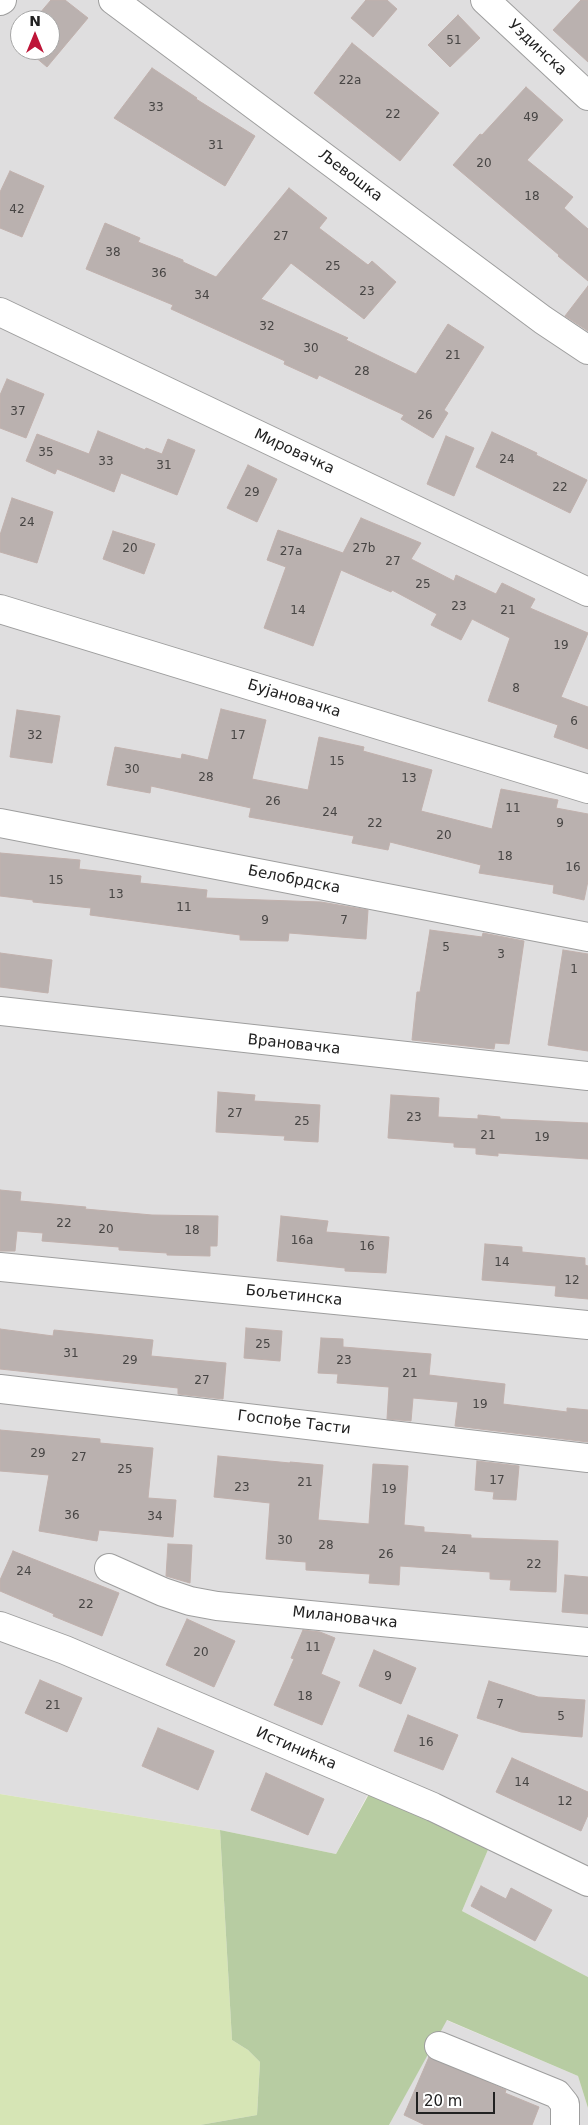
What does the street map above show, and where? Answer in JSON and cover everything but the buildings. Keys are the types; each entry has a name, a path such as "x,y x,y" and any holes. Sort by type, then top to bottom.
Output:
{"street":[{"name":"Љевошка","path":"113,0 543,320 588,350"},
{"name":"Уздинска","path":"485,0 588,96"},
{"name":"Мировачка","path":"0,312 588,592"},
{"name":"Бујановачка","path":"0,609 588,789"},
{"name":"Белобрдска","path":"0,823 588,937"},
{"name":"Врановачка","path":"0,1011 588,1076"},
{"name":"Бољетинска","path":"0,1267 588,1326"},
{"name":"Госпође Тасти","path":"0,1389 588,1458"},
{"name":"Милановачка","path":"109,1568 172,1595 190,1601 217,1606 588,1642"},
{"name":"Истинићка","path":"0,1626 65,1650 433,1807 588,1882"},
{"path":"439,2046 557,2094 565,2104 565,2125"}],"shaded area":[{"path":"0,0 588,0 588,1977 462,1911 490,1845 368,1794 336,1854 220,1830 0,1794"},
{"path":"446,2020 578,2076 588,2108 588,2125 389,2125"}],"green space":[{"path":"0,1794 220,1830 232,2040 248,2050 260,2062 257,2115 200,2125 0,2125"},
{"path":"369,1794 490,1845 462,1911 588,1977 588,2108 578,2076 447,2020 389,2125 200,2125 257,2115 260,2062 248,2050 232,2040 220,1830 336,1854"}]}
